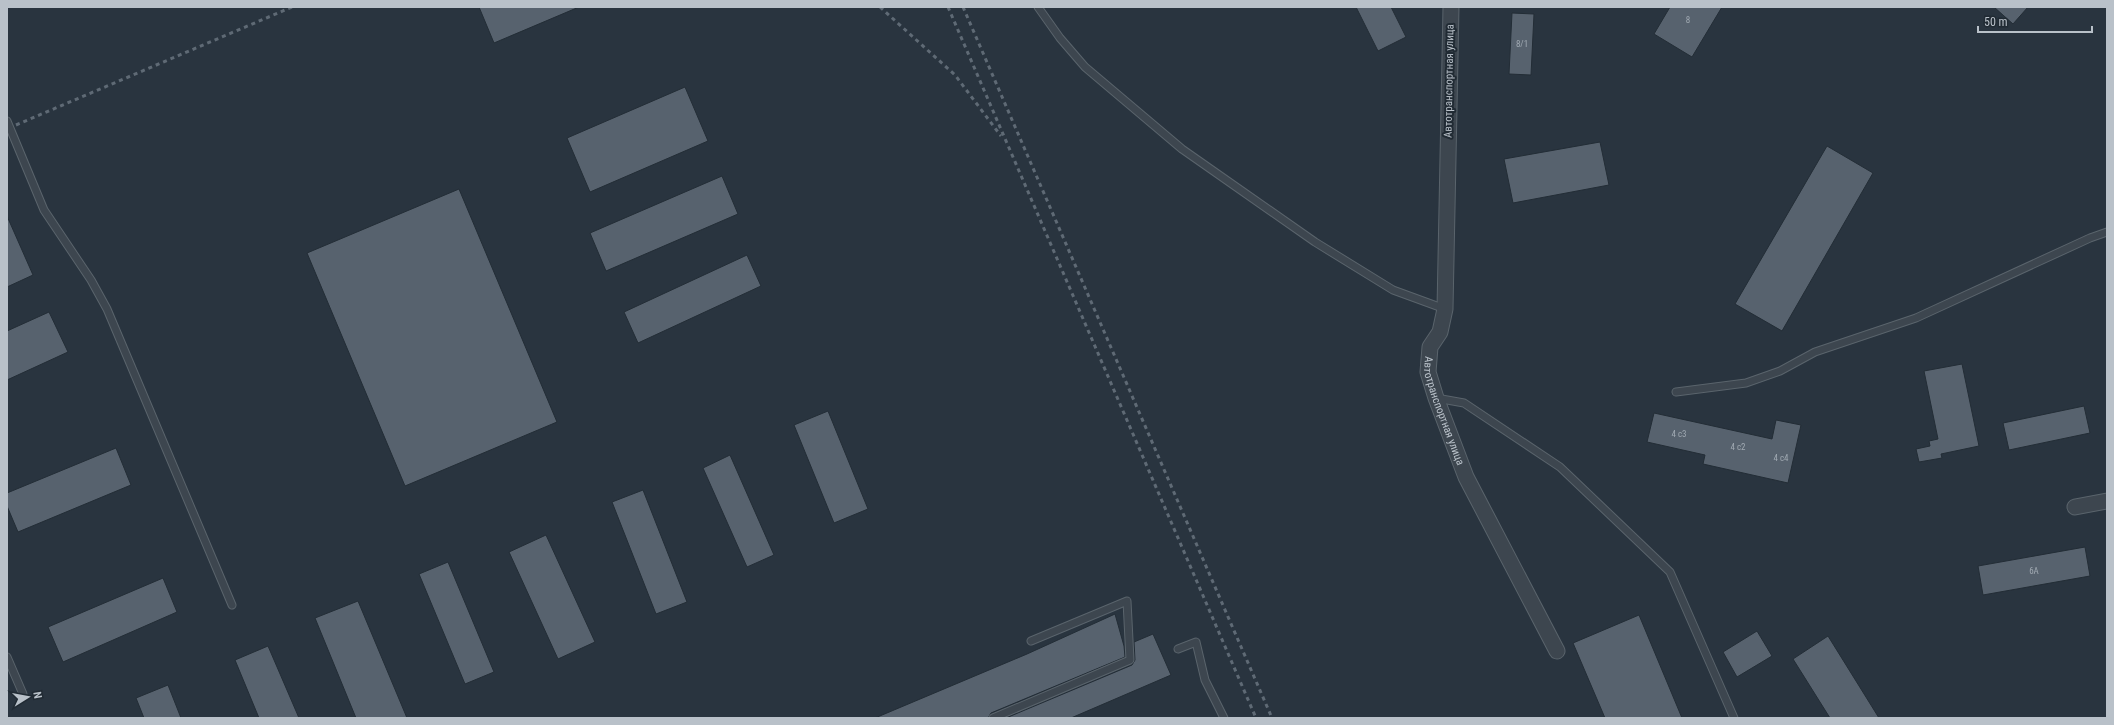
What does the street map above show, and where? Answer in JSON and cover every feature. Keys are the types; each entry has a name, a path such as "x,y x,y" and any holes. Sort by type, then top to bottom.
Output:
{"street":[{"name":"Автотранспортная улица","path":"1451,7 1445,309 1440,332 1430,347 1428,372 1436,398 1466,477 1557,650"},
{"path":"2075,507 2107,501"}],"lane":[{"path":"1038,7 1060,38 1085,67 1182,149 1315,242 1393,290 1445,309"},
{"path":"7,121 44,210 91,280 107,309 232,606"},
{"path":"1676,392 1746,383 1780,371 1814,352 1916,318 2090,238 2107,232"},
{"path":"1436,398 1464,403 1560,467 1670,572 1734,718"},
{"path":"993,718 1130,660 1127,601 1032,641"},
{"path":"1178,649 1196,642 1205,680 1224,718"},
{"path":"7,657 23,694"}],"building":[{"path":"479,7 579,7 494,43"},
{"path":"1356,7 1391,7 1406,37 1378,51"},
{"path":"1670,7 1722,7 1692,57 1654,34"},
{"path":"1994,7 2028,7 2013,24"},
{"path":"1512,13 1534,14 1531,75 1509,74"},
{"path":"685,87 708,141 590,192 567,138"},
{"path":"1600,142 1609,185 1513,203 1504,159"},
{"path":"1827,146 1873,173 1782,331 1735,304"},
{"path":"722,176 738,214 606,271 590,233"},
{"path":"459,189 557,422 405,486 307,253"},
{"path":"7,216 33,275 7,287"},
{"path":"747,255 761,286 638,343 624,312"},
{"path":"49,312 68,352 7,380 7,331"},
{"path":"1962,364 1979,446 1941,454 1942,458 1919,462 1916,449 1930,446 1929,441 1938,439 1924,371"},
{"path":"2084,406 2090,433 2009,450 2003,423"},
{"path":"828,411 868,509 834,523 794,425"},
{"path":"1654,413 1772,439 1776,420 1801,425 1788,483 1703,464 1705,455 1647,442"},
{"path":"116,448 131,485 18,532 7,506 7,493"},
{"path":"730,455 774,555 747,567 703,468"},
{"path":"643,490 687,602 656,614 612,502"},
{"path":"546,535 595,642 558,659 509,552"},
{"path":"2085,547 2090,576 1983,595 1978,566"},
{"path":"448,562 494,672 465,684 419,574"},
{"path":"163,578 177,612 63,662 48,627"},
{"path":"358,601 407,718 356,718 315,618"},
{"path":"1115,614 1124,646 1125,657 991,713 988,718 875,718 1027,654"},
{"path":"1639,615 1682,718 1605,718 1573,643"},
{"path":"1757,631 1772,656 1737,677 1723,652"},
{"path":"1153,634 1171,675 1071,718 1006,718 1132,665 1135,660 1134,642"},
{"path":"1828,636 1879,718 1830,718 1793,659"},
{"path":"268,646 299,718 259,718 235,660"},
{"path":"168,685 181,718 144,718 136,698"}],"railway":[{"path":"16,125 292,7"},
{"path":"880,7 955,75 1001,136"},
{"path":"948,7 1256,718"},
{"path":"963,7 1272,718"}]}
